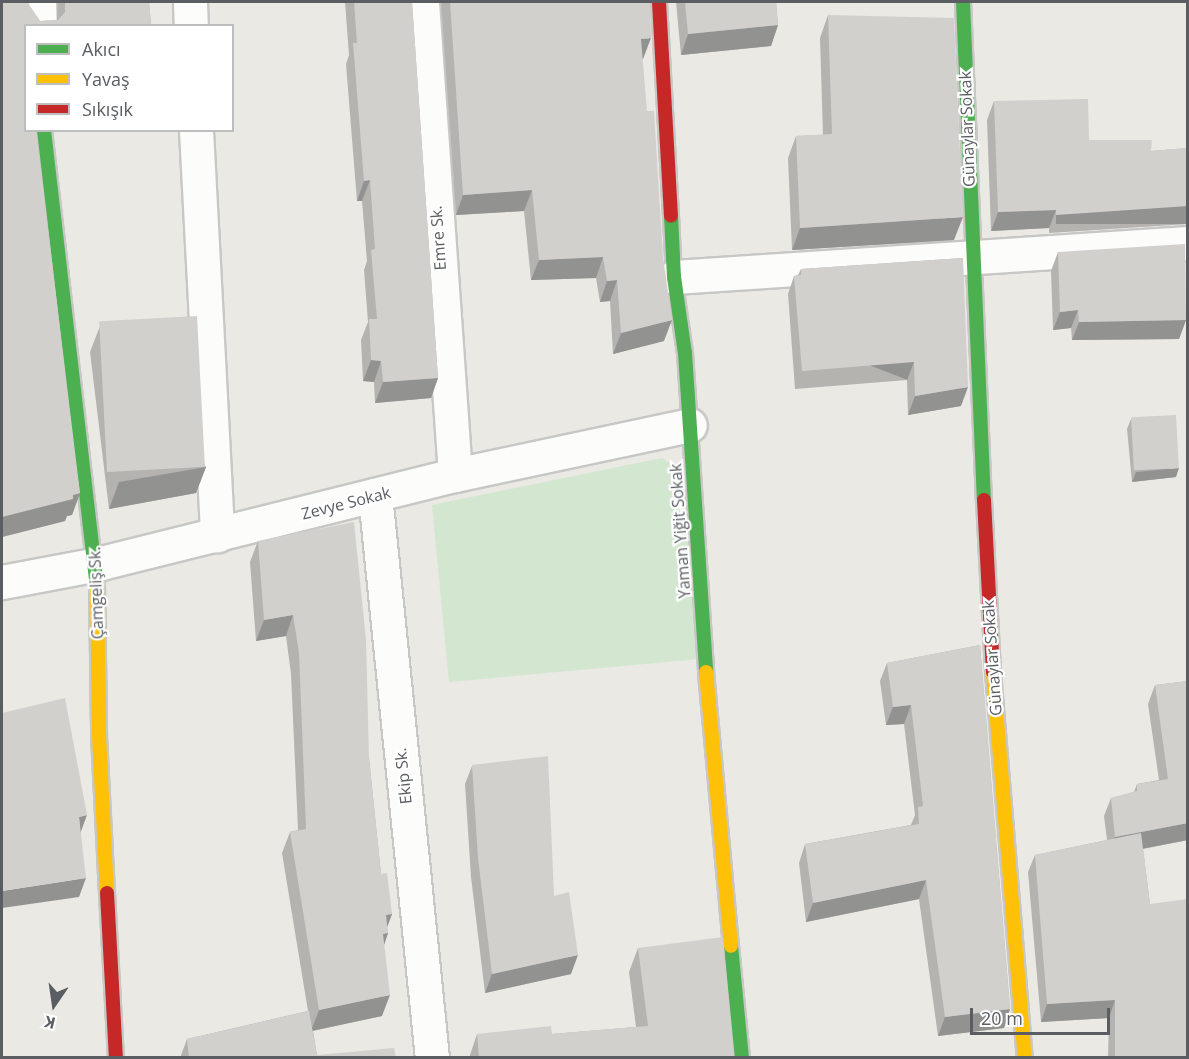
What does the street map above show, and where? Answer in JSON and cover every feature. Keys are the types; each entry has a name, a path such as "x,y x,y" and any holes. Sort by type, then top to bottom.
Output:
{"street":[{"path":"39,2 40,24"},
{"path":"190,2 191,24"},
{"name":"Emre Sk.","path":"422,2 455,475"},
{"name":"Yaman Yiğit Sokak","path":"659,2 674,277 690,425 706,685 742,1058"},
{"name":"Günaylar Sokak","path":"963,2 972,257 994,696 1025,1058"},
{"name":"Çamgeliş Sk.","path":"44,132 97,564 99,736 116,1058"},
{"path":"196,132 217,535"},
{"path":"674,277 1188,243"},
{"name":"Zevye Sokak","path":"2,582 97,564 455,475 690,425"},
{"name":"Ekip Sk.","path":"375,495 432,1058"}],"green space":[{"path":"662,458 685,472 699,659 449,682 432,505"}],"building":[{"path":"2,2 29,2 40,21 58,20 65,12 65,2 149,2 151,24 24,24 24,132 36,132 80,493 73,495 73,499 2,517"},
{"path":"354,2 412,2 438,378 383,382 381,361 371,360 369,319 377,319 371,250 375,249 370,180 364,181 353,43 357,43"},
{"path":"450,2 650,2 651,38 641,39 647,111 654,111 663,257 672,320 621,333 617,280 607,281 603,257 539,260 532,190 463,195"},
{"path":"685,2 776,2 778,25 688,34"},
{"path":"828,15 954,18 963,217 800,228 796,136 832,134"},
{"path":"1088,99 1089,140 1152,140 1151,151 1188,148 1188,206 1056,215 1056,210 998,212 994,101"},
{"path":"1185,244 1186,320 1079,322 1078,310 1060,312 1058,252"},
{"path":"963,258 968,387 915,396 914,362 802,371 794,276 801,275 801,269"},
{"path":"197,316 205,467 107,472 99,321"},
{"path":"1176,415 1179,468 1134,470 1131,417"},
{"path":"354,522 366,640 369,758 381,874 387,873 392,914 386,915 388,933 383,934 390,995 319,1010 290,832 306,829 299,653 293,615 264,620 258,541"},
{"path":"980,645 1010,1009 945,1017 926,880 813,903 805,844 919,824 918,807 923,806 911,705 893,707 887,663"},
{"path":"1188,681 1188,823 1115,837 1111,798 1137,791 1137,784 1168,779 1155,685"},
{"path":"65,698 87,815 79,817 86,878 2,891 2,713"},
{"path":"548,756 554,896 569,892 578,955 492,974 478,858 472,765"},
{"path":"1141,833 1150,904 1188,899 1188,1058 1115,1058 1115,1000 1047,1004 1035,855"},
{"path":"723,937 734,1058 479,1058 477,1034 551,1026 552,1034 648,1026 638,948"},
{"path":"309,1011 317,1055 394,1048 396,1058 189,1058 187,1039"}],"traffic: fast":[{"path":"963,2 984,500"},
{"path":"44,132 97,585"},
{"path":"671,216 674,277 685,353 706,672"},
{"path":"731,946 742,1058"}],"traffic: slow":[{"path":"97,585 99,736 107,893"},
{"path":"706,672 731,946"},
{"path":"993,672 1025,1058"}],"traffic: jam":[{"path":"659,2 671,216"},
{"path":"984,500 993,672"},
{"path":"107,893 116,1058"}]}
